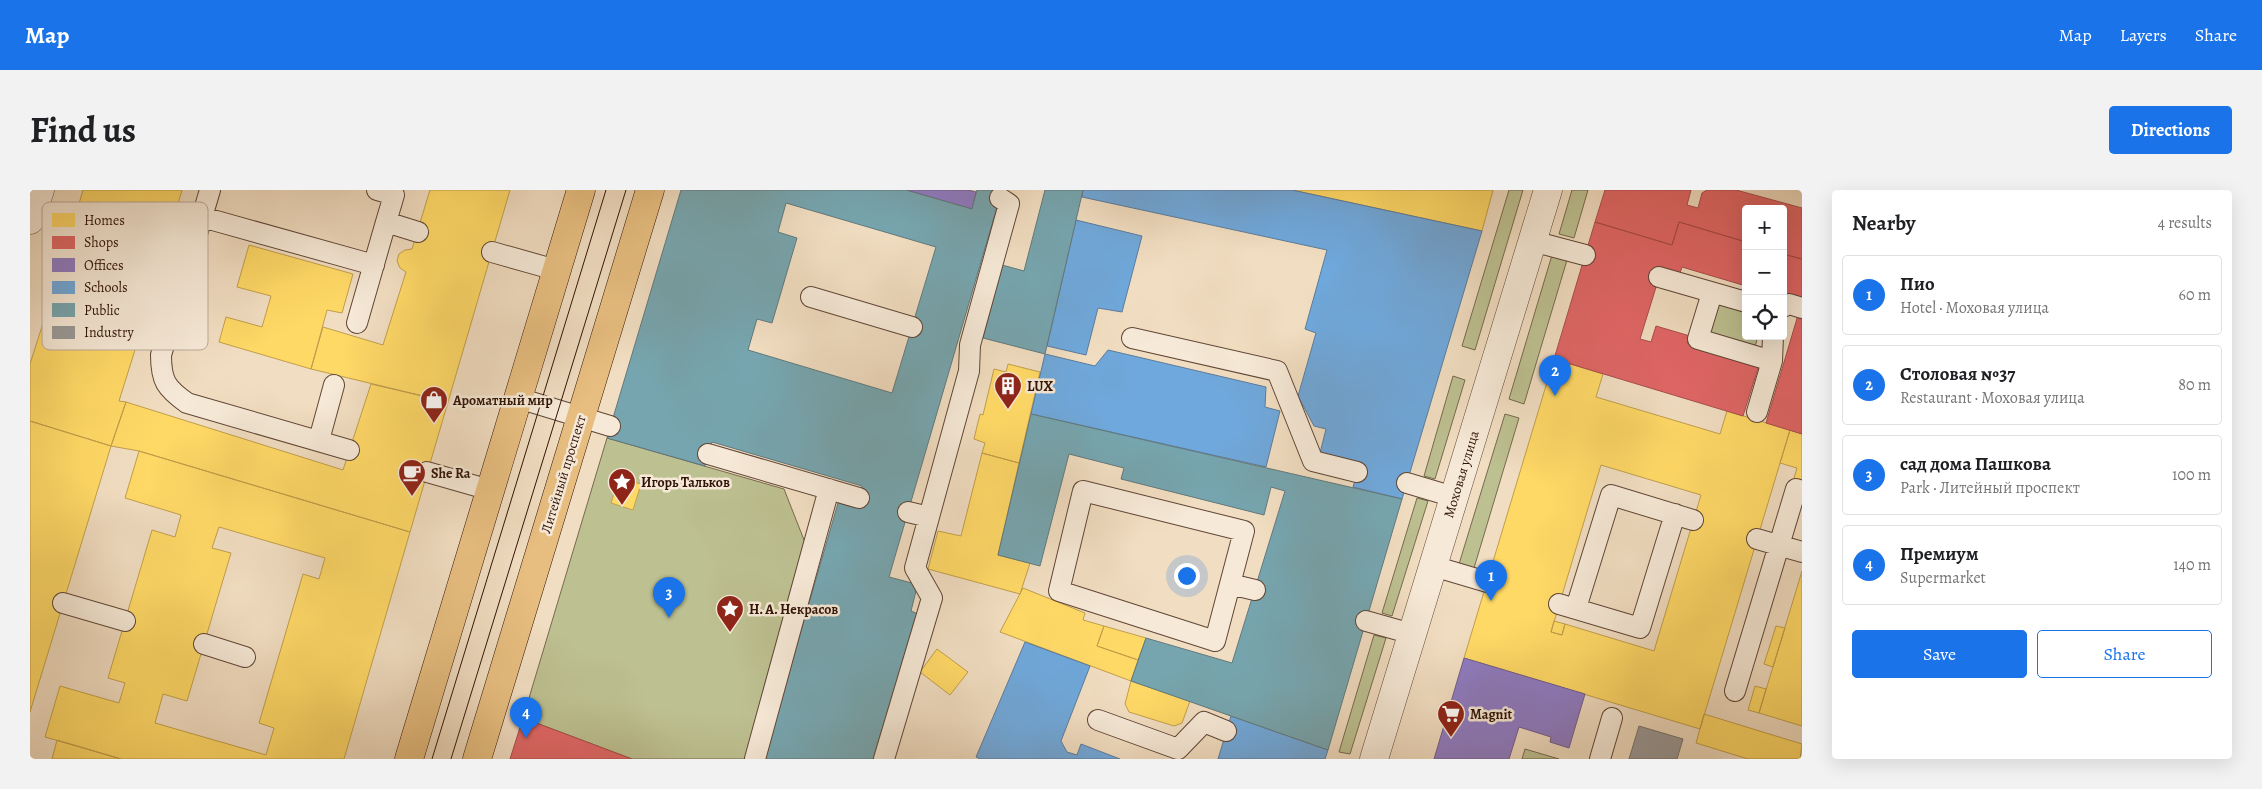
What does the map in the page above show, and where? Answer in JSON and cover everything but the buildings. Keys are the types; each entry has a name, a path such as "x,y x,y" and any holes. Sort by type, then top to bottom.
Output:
{"main road":[{"path":"409,759 581,190"},
{"name":"Литейный проспект","path":"477,759 650,190"}],"street":[{"path":"30,220 40,190"},
{"name":"Моховая улица","path":"1374,759 1548,190"}],"lane":[{"path":"206,202 210,190"},
{"path":"357,323 394,195 377,190"},
{"path":"884,759 932,598 915,568 968,370 964,343 1009,204 1000,198"},
{"path":"208,219 374,265"},
{"path":"386,222 418,232"},
{"path":"1532,241 1586,255"},
{"path":"492,252 556,270"},
{"path":"1659,277 1742,301"},
{"path":"1712,293 1698,338 1772,361"},
{"path":"811,297 912,327"},
{"path":"1787,305 1802,308"},
{"path":"1132,338 1277,371 1313,461 1357,472"},
{"path":"1757,412 1772,361 1773,340"},
{"path":"162,350 161,374 171,391 187,403 350,450"},
{"path":"319,440 334,386"},
{"path":"518,398 610,426"},
{"path":"708,454 859,498"},
{"path":"427,472 490,490"},
{"path":"1407,483 1454,497"},
{"path":"754,759 829,489"},
{"path":"1735,691 1796,489 1802,491"},
{"path":"1083,491 1244,531 1230,584 1215,640 1059,591 1083,491"},
{"path":"1610,495 1684,517 1640,628 1568,606 1610,495"},
{"path":"908,512 929,517"},
{"path":"1757,538 1802,552"},
{"path":"1433,566 1487,582"},
{"path":"1230,584 1254,590"},
{"path":"63,603 125,621"},
{"path":"1366,621 1412,634"},
{"path":"204,644 245,657"},
{"path":"1600,759 1612,718"},
{"path":"1098,720 1178,749 1204,722 1226,731"}],"green space":[{"path":"1509,190 1523,190 1475,350 1462,346"},
{"path":"1572,190 1588,190 1574,238 1559,234"},
{"path":"1552,255 1567,260 1524,404 1509,399"},
{"path":"1718,304 1742,312 1742,340 1757,340 1755,347 1709,333"},
{"path":"1453,376 1465,380 1435,479 1424,476"},
{"path":"1505,414 1519,418 1474,568 1459,564"},
{"path":"607,438 784,489 806,545 747,759 632,759 523,718"},
{"path":"1417,498 1428,501 1392,616 1382,613"},
{"path":"1374,635 1386,638 1350,754 1339,752"},
{"path":"1525,749 1559,759 1522,759"}],"tram line":[{"path":"432,759 606,190"},
{"path":"451,759 626,190"}],"place":[{"name":"Столовая №37","path":"1555,396"},
{"name":"LUX","path":"1008,410"},
{"name":"Ароматный мир","path":"434,424"},
{"name":"She Ra","path":"412,497"},
{"name":"Игорь Тальков","path":"622,506"},
{"name":"Пио","path":"1491,601"},
{"name":"сад дома Пашкова","path":"669,618"},
{"name":"Н. А. Некрасов","path":"730,633"},
{"name":"Премиум","path":"526,738"},
{"name":"Magnit","path":"1451,738"}]}
